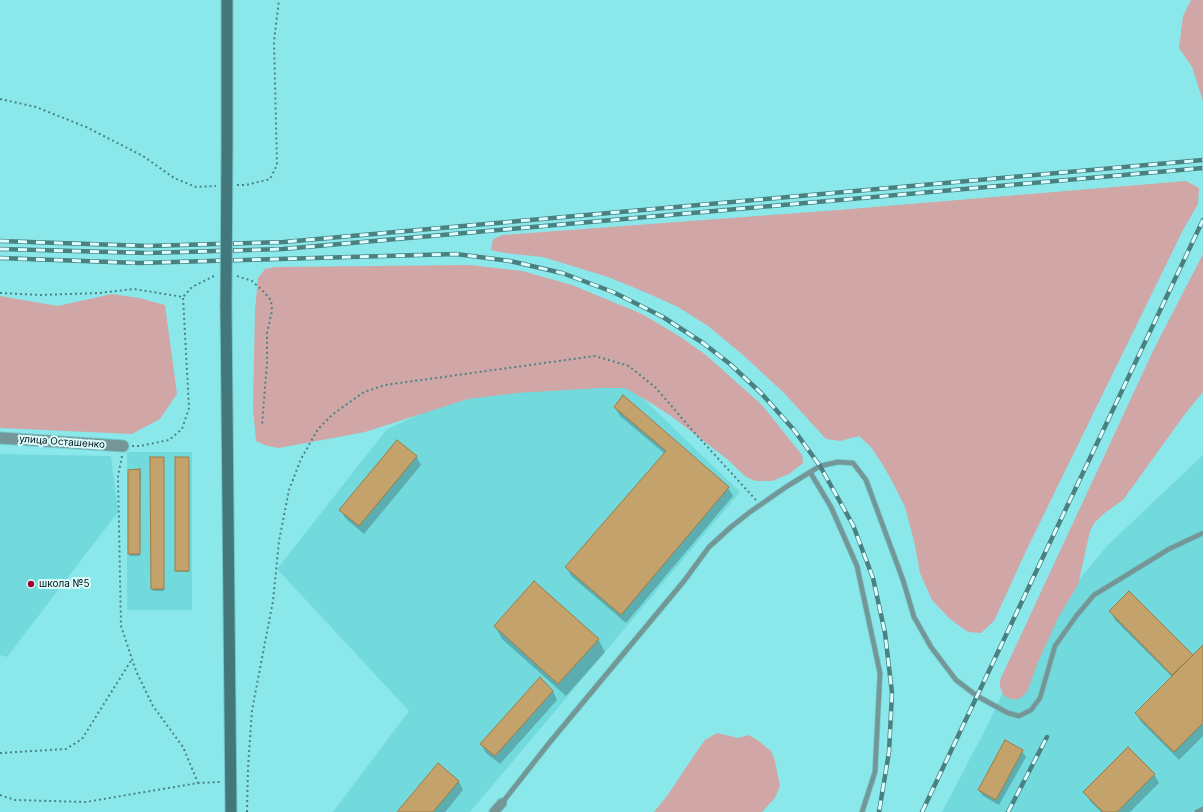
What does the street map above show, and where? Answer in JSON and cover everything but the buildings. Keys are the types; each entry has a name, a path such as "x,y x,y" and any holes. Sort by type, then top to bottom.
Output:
{"main road":[{"path":"227,0 226,306 232,782 231,812"}],"street":[{"name":"улица Осташенко","path":"0,438 123,446"},
{"path":"494,812 502,803"}],"lane":[{"path":"502,803 550,742 684,580 709,547 731,527 761,505 786,487 820,466 838,462 853,463 866,480 903,580 914,617 931,647 956,680 977,696 1008,713 1019,716 1031,710 1040,698 1055,646 1076,615 1094,595 1169,549 1203,533"},
{"path":"810,472 831,507 857,566 880,673 875,772 862,812"},
{"path":"1197,812 1203,809"}],"path":[{"path":"232,186 246,185 270,179 277,166 274,42 279,0"},
{"path":"0,99 36,107 86,127 143,156 174,178 196,187 218,186"},
{"path":"198,783 183,747 153,706 136,671 121,626 118,476 123,446 140,446 169,440 182,429 189,408 183,297 192,287 217,275"},
{"path":"230,276 237,276 252,281 271,300 272,311 267,333 267,363 262,425"},
{"path":"0,293 41,295 99,293 134,289 183,297"},
{"path":"247,812 252,710 273,600 279,541 289,490 301,460 318,430 333,414 364,392 385,385 595,356 629,366 656,388 692,430 761,505"},
{"path":"0,753 66,749 82,740 132,659"},
{"path":"0,795 15,800 86,802 198,783 232,782"}],"shaded area":[{"path":"1191,0 1203,0 1203,101 1192,67 1179,48 1183,16"},
{"path":"1186,181 1199,188 1198,204 1183,230 1026,551 994,621 981,633 968,632 950,619 932,600 920,573 914,541 905,507 881,462 871,447 859,436 840,441 826,439 784,393 743,355 708,326 678,307 608,277 543,257 504,253 491,250 493,239 503,235 838,210"},
{"path":"1203,254 1203,392 1185,414 1123,500 1095,522 1090,531 1078,585 1059,616 1038,662 1028,690 1022,697 1015,700 1008,698 1003,695 1000,680 1153,351"},
{"path":"470,265 522,271 572,285 642,314 679,336 706,355 762,405 802,455 803,463 789,474 772,481 756,481 746,477 727,459 671,416 625,388 599,388 517,393 468,399 365,432 279,448 267,446 256,441 253,407 255,310 258,278 265,269 275,267"},
{"path":"112,294 139,298 165,305 177,394 160,419 132,434 0,428 0,296 58,306"},
{"path":"629,385 740,492 470,812 333,812 409,711 277,569 387,429 480,387"},
{"path":"127,452 192,452 192,610 127,610"},
{"name":"школа №5","path":"0,454 111,456 118,512 7,657 0,655"},
{"path":"1203,455 1203,807 1195,812 942,812 985,730 1028,640 1108,545"},
{"path":"717,733 738,738 748,735 756,739 771,751 775,761 780,786 775,798 762,812 654,812 667,796 705,740"}],"railway":[{"path":"0,241 148,246 284,242 1203,160"},
{"path":"0,249 148,253 283,249 1203,168"},
{"path":"922,812 1203,220"},
{"path":"0,258 138,263 456,254 510,261 562,273 613,292 663,317 703,343 730,364 761,393 794,430 820,466 853,525 873,578 885,633 892,693 889,752 879,812"},
{"path":"1008,812 1047,737"}],"place":[{"name":"школа №5","path":"31,584"}]}
